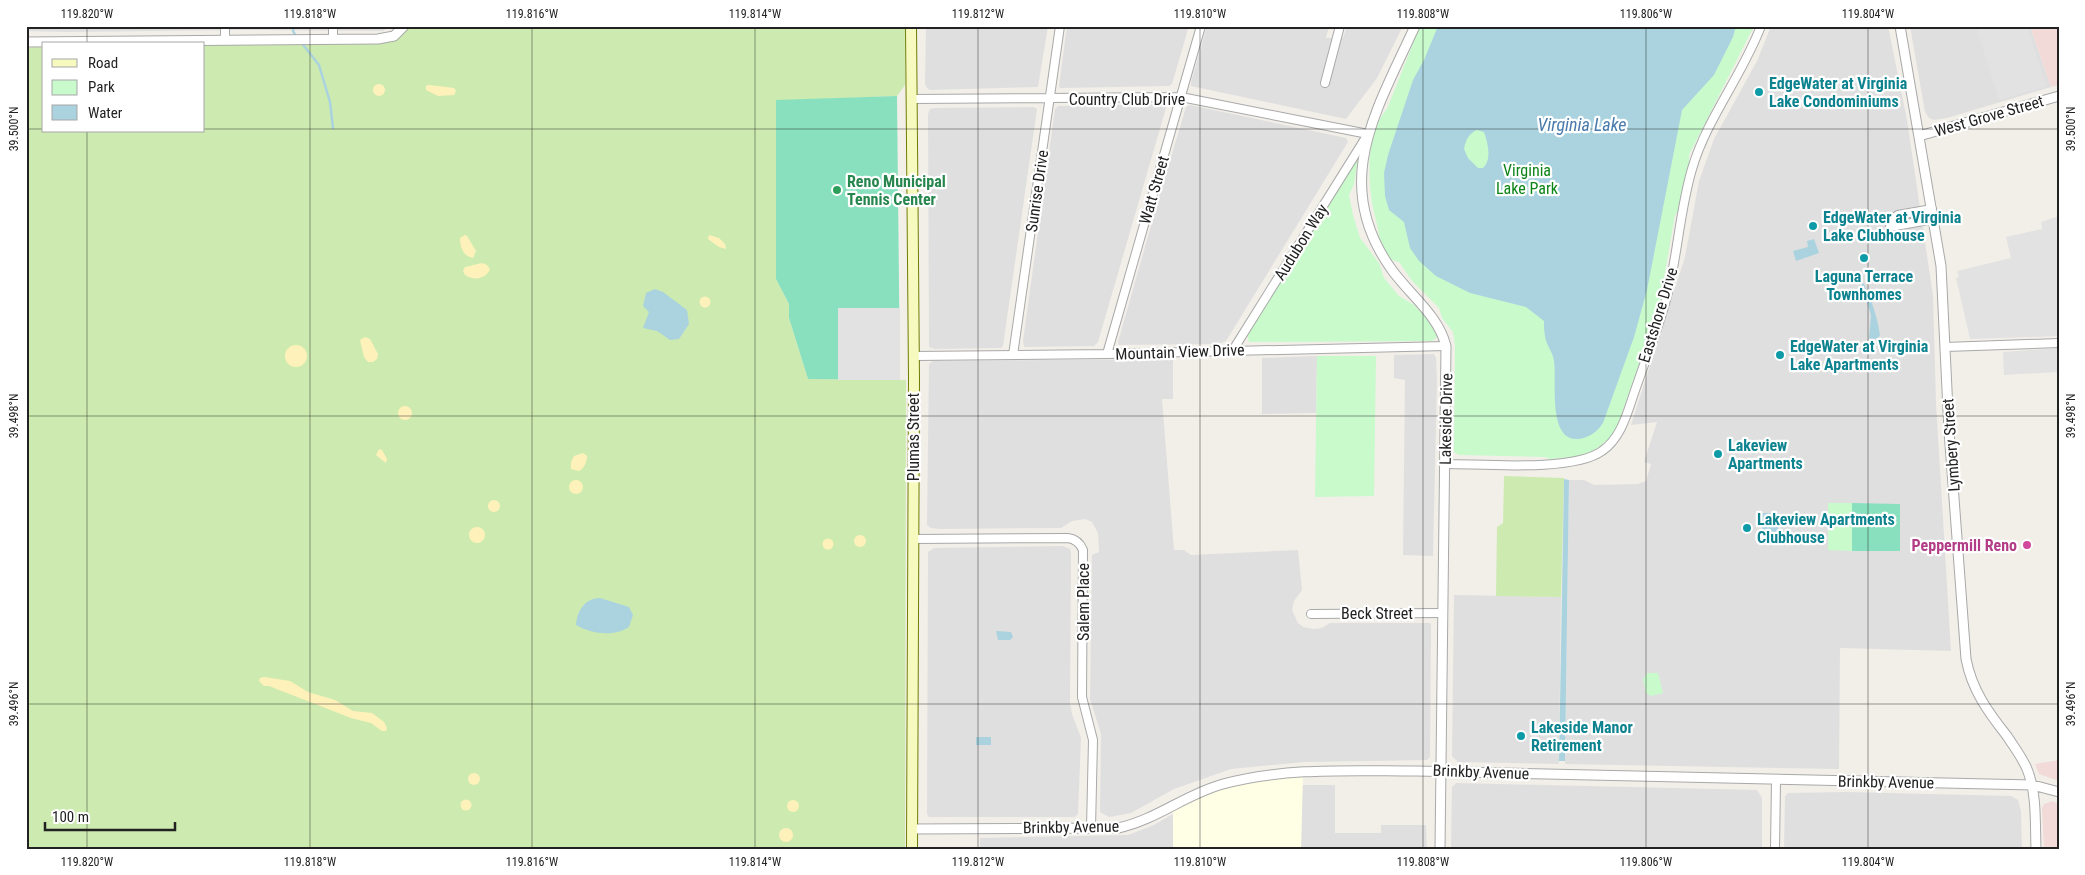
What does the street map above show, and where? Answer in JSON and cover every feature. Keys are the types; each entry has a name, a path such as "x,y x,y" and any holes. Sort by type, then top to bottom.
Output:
{"main road":[{"name":"Plumas Street","path":"911,26 913,356 912,849"}],"street":[{"path":"225,26 225,40"},
{"path":"333,26 333,39"},
{"name":"Sunrise Drive","path":"1013,355 1060,26"},
{"name":"Watt Street","path":"1108,354 1201,26"},
{"path":"1325,83 1340,26"},
{"name":"Lakeside Drive","path":"1415,26 1368,134 1362,170 1361,191 1362,206 1369,231 1393,271 1435,321 1444,336 1446,346 1440,849"},
{"name":"Eastshore Drive","path":"1446,464 1547,464 1572,462 1593,456 1602,451 1615,438 1624,420 1665,303 1689,181 1696,157 1751,53 1762,26"},
{"name":"Lymbery Street","path":"1900,26 1934,219 1943,284 1949,431 1966,659 1973,687 1980,700 2020,755 2033,785 2036,849"},
{"path":"26,42 386,38 401,30"},
{"name":"West Grove Street","path":"1919,136 2059,96"},
{"name":"Country Club Drive","path":"912,99 1181,97 1368,134"},
{"name":"Audubon Way","path":"1234,350 1368,134"},
{"path":"1932,208 1898,215 1892,219 1890,227 1934,219"},
{"path":"1945,347 2059,343"},
{"name":"Mountain View Drive","path":"913,356 1108,354 1446,346"},
{"name":"Salem Place","path":"913,539 1068,538 1077,541 1081,545 1083,550 1082,697 1093,740 1091,828"},
{"name":"Beck Street","path":"1311,614 1443,613"},
{"name":"Brinkby Avenue","path":"912,829 1118,828 1131,825 1198,792 1223,784 1266,775 1318,772 1441,771 2033,785 2059,792"},
{"path":"1775,849 1776,780"}],"shaded area":[{"path":"26,26 390,26 383,31 68,32 26,31"},
{"path":"926,26 1048,26 1038,87 930,90 925,84"},
{"path":"1067,26 1189,26 1172,84 1169,86 1060,88"},
{"path":"1207,26 1329,26 1326,38 1343,38 1347,26 1403,26 1377,78 1346,119 1191,86"},
{"path":"1771,26 1888,26 1907,120 1933,296 1936,403 1951,651 1840,648 1839,769 1565,764 1569,480 1584,480 1594,485 1638,484 1646,481 1651,464 1644,462 1657,422 1631,425 1685,257 1699,181 1714,139 1757,61"},
{"path":"1910,26 2030,26 2051,87 1947,118 1934,120 1929,118 1925,112"},
{"path":"1976,26 2027,26 2046,86 1999,100"},
{"path":"2030,26 2059,26 2059,85 2051,87"},
{"path":"1165,104 1166,108 1098,342 1094,346 1024,347 1023,341 1055,109 1058,106"},
{"path":"1190,105 1346,138 1348,142 1226,341 1218,344 1119,345 1118,342 1158,201 1186,107"},
{"path":"1034,107 1037,109 1003,346 1001,348 935,349 929,347 928,114 930,109"},
{"path":"2059,216 2059,336 1970,339 1956,278 1959,277 1957,271 2011,258 2006,237 2042,229 2041,222"},
{"path":"838,308 900,308 900,380 838,380"},
{"path":"2059,348 2059,372 2004,375 2003,352"},
{"path":"1434,354 1436,358 1437,380 1433,556 1403,555 1405,380 1394,378 1394,355"},
{"path":"1317,356 1316,413 1262,414 1262,358"},
{"path":"1173,359 1173,399 1162,399 1174,550 1184,550 1191,555 1298,550 1302,590 1294,601 1292,610 1298,623 1303,627 1322,628 1330,623 1430,623 1430,757 1427,760 1304,762 1231,769 1174,789 1131,813 1109,817 1100,812 1101,734 1090,699 1092,555 1099,552 1098,533 1092,522 1085,519 1072,521 1061,528 940,529 931,528 927,525 929,364 933,361"},
{"path":"1063,546 1070,549 1071,553 1070,703 1081,738 1078,814 1075,817 929,817 927,814 928,552 934,548"},
{"path":"1454,595 1561,597 1559,764 1458,762 1452,756"},
{"path":"2059,760 2059,781 2039,774 2035,764"},
{"path":"1303,775 1301,849 1173,849 1173,806 1245,779"},
{"path":"1456,783 1757,790 1762,798 1762,849 1451,849 1452,787"},
{"path":"1302,785 1335,785 1335,833 1381,833 1381,825 1426,825 1427,849 1301,849"},
{"path":"1847,792 2011,796 2018,800 2021,811 2022,849 1784,849 1785,796 1788,793"},
{"path":"2052,801 2059,804 2059,849 2044,849 2042,808 2044,804"},
{"path":"1173,814 1173,849 980,849 980,838 1128,835 1152,826"}],"green space":[{"path":"408,26 905,26 905,85 897,96 776,101 776,279 789,304 789,318 808,379 906,380 905,849 26,849 26,48 42,46 42,132 205,132 205,44 385,42 403,34"},
{"name":"Virginia Lake","path":"1420,26 1754,26 1689,155 1689,165 1679,209 1675,215 1659,307 1618,424 1610,438 1595,450 1580,456 1550,459 1545,457 1459,455 1454,452 1455,346 1453,332 1442,318 1439,308 1413,282 1399,262 1392,260 1382,246 1372,203 1369,166 1375,130 1387,109"},
{"name":"Reno Municipal Tennis Center","path":"897,96 900,380 808,379 789,318 789,304 776,279 776,100"},
{"path":"1358,158 1354,184 1349,195 1360,238 1379,263 1384,278 1399,296 1414,305 1431,322 1437,334 1436,338 1432,341 1249,342 1247,334"},
{"path":"1317,356 1376,356 1374,496 1315,497"},
{"path":"1504,476 1564,478 1561,597 1496,596 1497,527 1503,523"},
{"path":"1828,503 1852,503 1852,551 1828,550"},
{"path":"1852,503 1900,504 1900,551 1852,551"},
{"path":"1647,673 1658,673 1663,693 1651,696 1646,693 1643,679"}],"sand":[{"path":"381,84 384,85 384,95 377,96 374,95 373,88 374,85"},
{"path":"426,86 454,88 456,91 454,95 438,96 426,90"},
{"path":"465,235 476,251 473,258 464,253 461,248 460,238"},
{"path":"709,235 719,238 725,244 726,249 719,247 708,239"},
{"path":"482,263 490,269 486,275 476,278 465,275 463,271 465,267"},
{"path":"705,296 711,302 705,308 699,302"},
{"path":"365,337 370,339 378,354 377,359 373,362 368,362 364,357 360,340"},
{"path":"296,345 304,348 307,356 304,364 296,367 288,364 285,356 288,348"},
{"path":"405,406 410,408 412,413 410,418 405,420 400,418 398,413 400,408"},
{"path":"379,449 382,450 387,459 386,463 376,455"},
{"path":"583,453 587,456 584,467 579,471 571,469 571,462 574,456"},
{"path":"573,480 579,480 583,487 579,494 573,494 569,490 569,484"},
{"path":"496,500 499,501 499,511 492,512 489,511 488,504 489,501"},
{"path":"474,527 480,527 485,532 483,541 474,543 469,538 469,532"},
{"path":"858,535 862,535 866,541 862,547 858,547 854,543 854,539"},
{"path":"828,538 834,544 828,550 822,544"},
{"path":"260,678 290,681 308,692 335,700 353,711 372,713 384,722 387,728 386,731 382,731 371,723 351,718 269,686 264,686 259,681"},
{"path":"472,773 476,773 480,779 476,785 472,785 468,781 468,777"},
{"path":"466,799 472,805 466,811 460,805"},
{"path":"791,800 795,800 799,806 795,812 791,812 787,808 787,804"},
{"path":"786,828 791,830 793,835 791,840 786,842 781,840 779,835 781,830"}],"water":[{"name":"Virginia Lake","path":"1438,26 1736,26 1733,37 1714,75 1682,110 1647,290 1634,337 1603,423 1589,436 1578,439 1568,437 1562,430 1558,420 1554,361 1546,339 1544,321 1526,307 1470,293 1436,276 1419,261 1410,248 1404,222 1389,210 1385,196 1384,173 1388,155 1413,80 1424,60","holes":["1477,130 1484,132 1488,146 1488,161 1483,168 1478,168 1468,158 1464,149 1471,133"]},
{"path":"1814,239 1819,253 1796,261 1793,251 1808,247 1807,241"},
{"path":"1860,280 1870,296 1880,335 1872,340 1869,338 1871,315"},
{"path":"655,289 663,292 687,310 689,324 679,339 670,340 657,331 643,328 649,312 643,306 646,293"},
{"path":"1564,479 1569,480 1565,761 1559,761"},
{"path":"1762,513 1779,513 1778,534 1762,533"},
{"path":"600,598 629,607 633,615 629,627 616,632 602,633 588,631 576,625 578,615 583,606 590,600"},
{"path":"996,631 1011,632 1013,637 1010,640 998,640"},
{"path":"976,737 991,737 991,745 976,745"}],"waterway":[{"path":"294,26 293,31 297,38"},
{"path":"301,42 319,65 330,102 333,128"}],"place":[{"name":"EdgeWater at Virginia Lake Condominiums","path":"1759,92"},
{"name":"Reno Municipal Tennis Center","path":"837,190"},
{"name":"EdgeWater at Virginia Lake Clubhouse","path":"1813,226"},
{"name":"Laguna Terrace Townhomes","path":"1864,258"},
{"name":"EdgeWater at Virginia Lake Apartments","path":"1780,355"},
{"name":"Lakeview Apartments","path":"1718,454"},
{"name":"Lakeview Apartments Clubhouse","path":"1747,528"},
{"name":"Peppermill Reno","path":"2027,545"},
{"name":"Lakeside Manor Retirement","path":"1521,736"}],"park label":[{"name":"Virginia Lake Park","path":"1527,179"}]}
